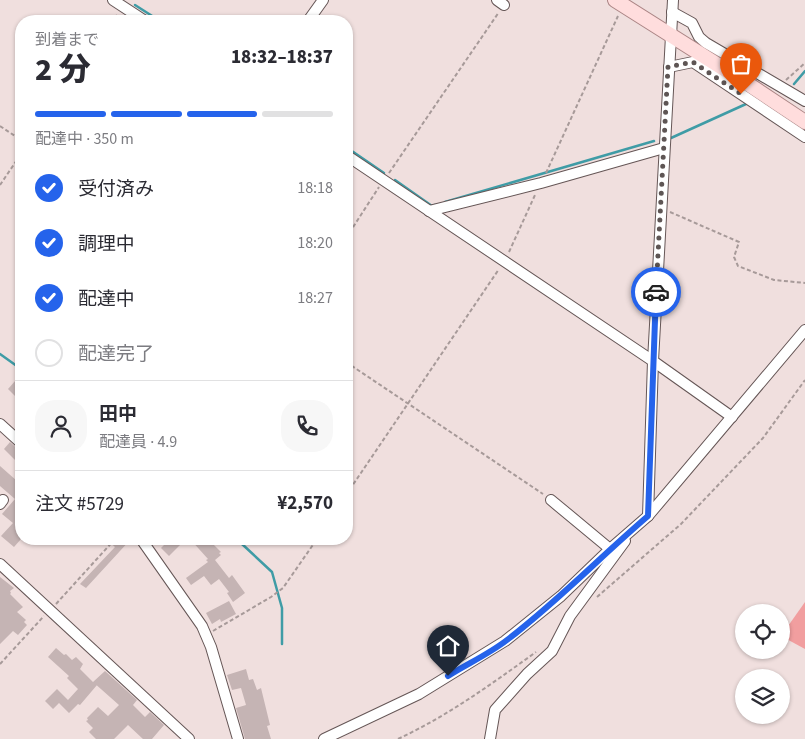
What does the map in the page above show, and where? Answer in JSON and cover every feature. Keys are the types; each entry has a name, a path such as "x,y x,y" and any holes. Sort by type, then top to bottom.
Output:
{"main road":[{"path":"615,0 805,122"}],"street":[{"path":"113,0 136,15"},
{"path":"312,15 323,0"},
{"path":"648,516 653,361 673,0"},
{"path":"672,12 692,23 699,37 706,43 805,101"},
{"path":"668,67 693,62 805,137"},
{"path":"430,211 541,183 664,148"},
{"path":"353,160 653,361 732,417"},
{"path":"324,739 419,694 505,641 561,596 648,516 805,330"},
{"path":"0,424 15,438"},
{"path":"551,500 610,549"},
{"path":"490,739 496,710 527,674 552,651 570,616 634,528"},
{"path":"144,545 207,635 238,739"},
{"path":"0,564 189,739"}],"path":[{"path":"353,228 500,3"},
{"path":"779,86 805,63"},
{"path":"0,126 15,136"},
{"path":"0,185 15,163"},
{"path":"661,208 739,242 734,257 738,266 774,280 805,283"},
{"path":"353,367 551,500"},
{"path":"596,598 681,524 763,438 805,380"},
{"path":"0,664 110,545"},
{"path":"207,635 283,588 313,545"},
{"path":"398,739 426,726 472,698 537,651"}],"shaded area":[{"path":"805,602 805,649 790,641 790,623"}],"building":[{"path":"15,381 15,396 8,389"},
{"path":"10,442 15,447 15,460 4,449"},
{"path":"0,466 15,479 15,499 0,486"},
{"path":"15,499 16,545 14,547 1,536 13,523 2,514"},
{"path":"113,545 125,545 86,588 80,584 115,547"},
{"path":"164,545 180,545 169,556 161,548"},
{"path":"195,545 214,545 221,552 219,553 221,555 215,560 229,578 232,575 245,593 233,602 227,593 229,592 219,579 211,585 204,576 191,585 186,578 208,562 206,560 208,559"},
{"path":"0,577 14,588 10,591 10,594 23,607 17,612 26,620 24,622 27,625 18,635 13,631 0,644"},
{"path":"229,601 236,614 221,622 220,619 212,624 206,613"},
{"path":"56,648 72,660 76,657 83,664 80,669 93,682 105,671 137,700 133,705 145,717 150,712 164,725 152,739 143,739 128,725 114,739 96,739 89,732 93,728 86,721 88,720 87,718 98,707 108,716 119,705 97,685 80,705 78,704 69,713 59,703 53,709 45,701 57,689 68,700 78,689 67,678 69,676 48,657"},
{"path":"246,669 249,680 253,679 257,690 261,688 270,725 267,726 271,739 245,739 236,708 246,705 241,688 232,690 227,675"}],"waterway":[{"path":"135,5 151,15"},
{"path":"794,84 805,71"},
{"path":"671,138 746,104"},
{"path":"445,202 654,141"},
{"path":"353,152 384,173"},
{"path":"395,180 432,206 435,205"},
{"path":"0,354 15,365"},
{"path":"243,545 272,572 282,608 282,644"}],"way so far":[{"path":"656,292 668,67 693,62 741,94"}],"route":[{"path":"448,676 505,641 561,596 648,516 656,292"}]}
